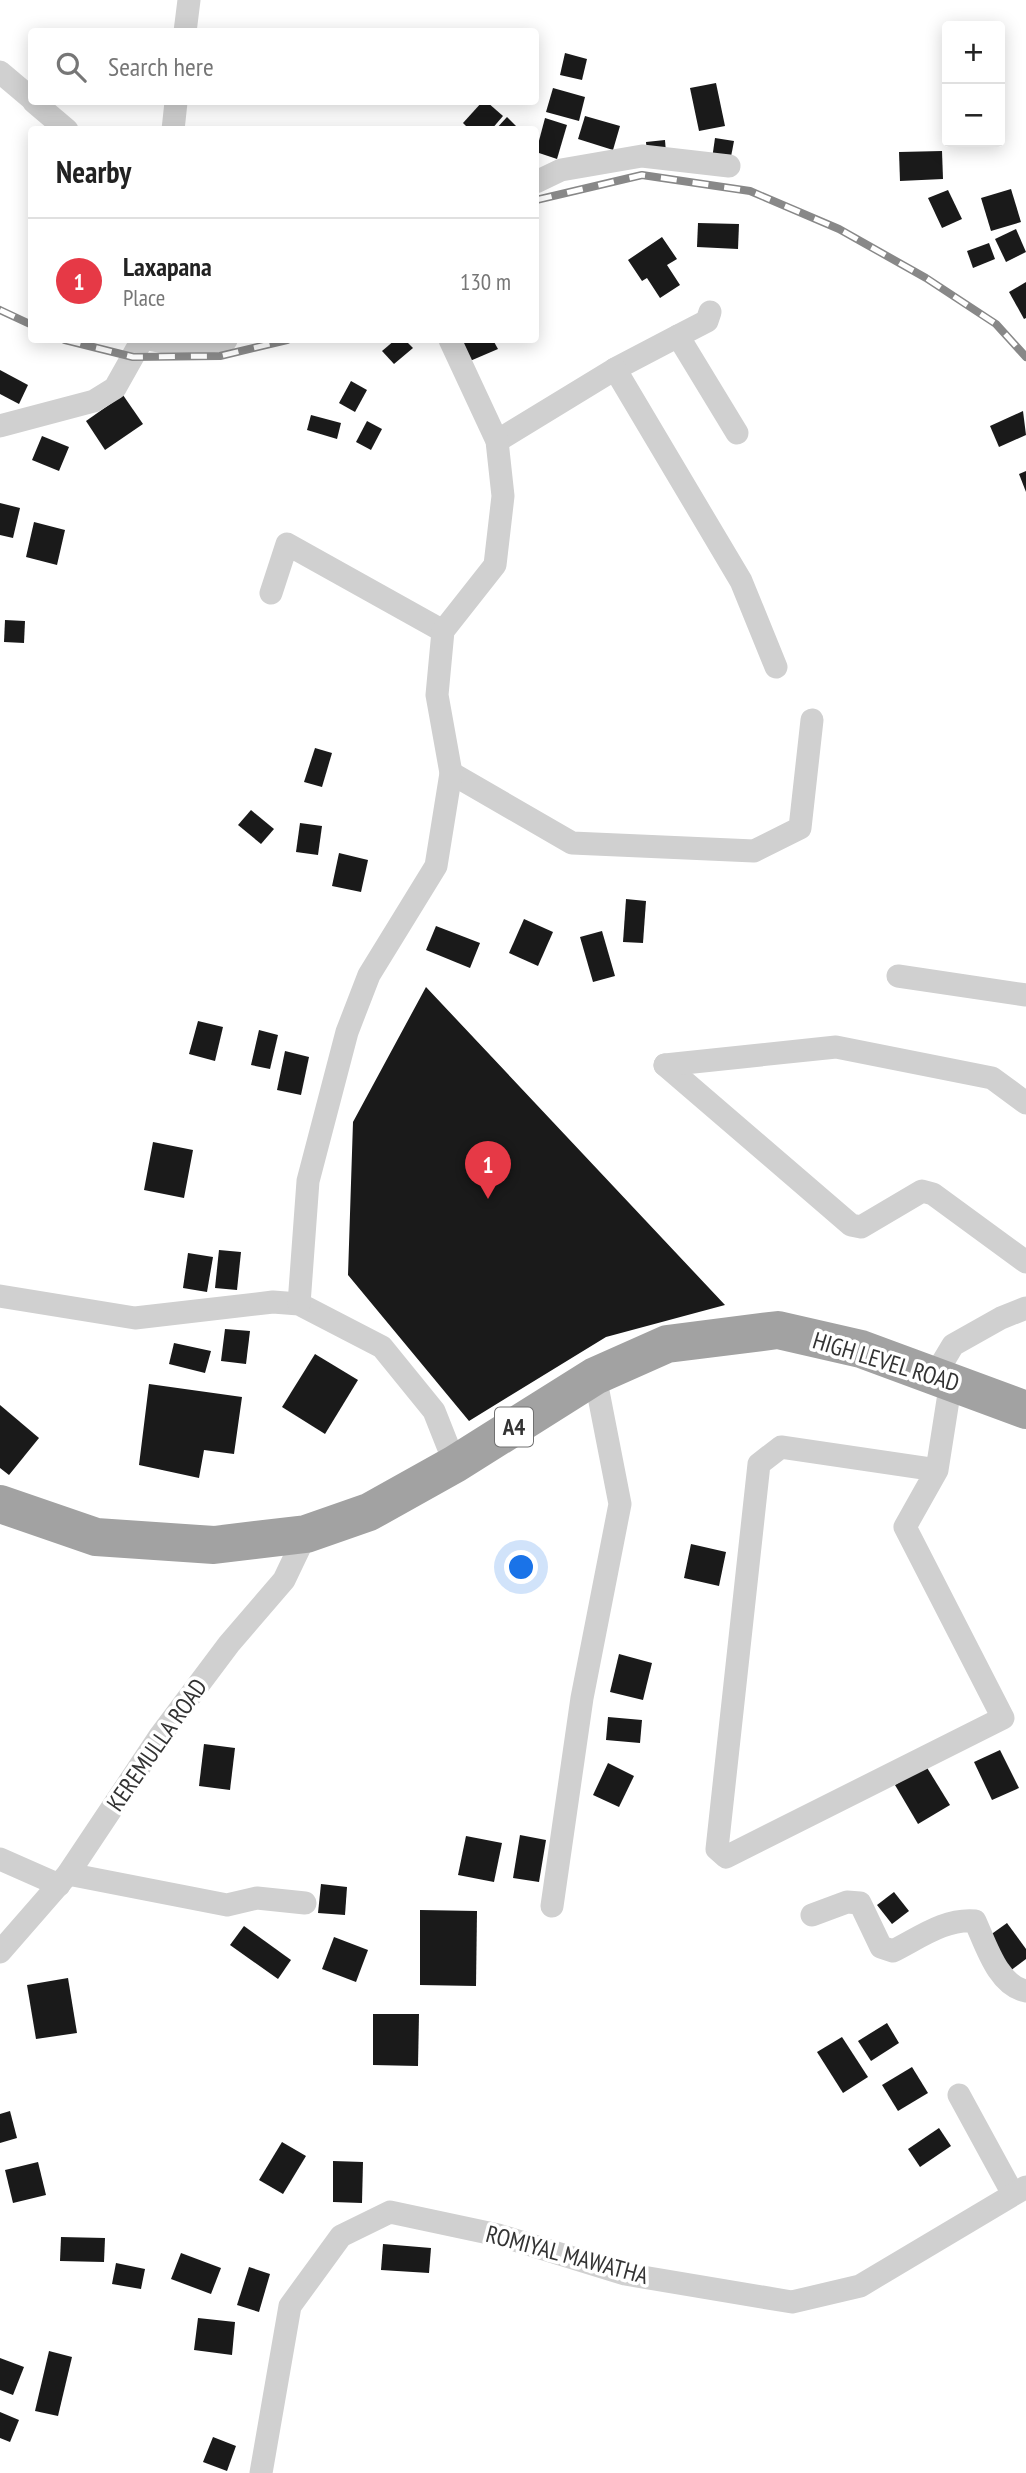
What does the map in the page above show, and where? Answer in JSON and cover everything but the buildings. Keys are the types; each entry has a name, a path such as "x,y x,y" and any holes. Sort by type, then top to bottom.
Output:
{"highway":[{"name":"HIGH LEVEL ROAD","path":"0,1504 96,1537 214,1545 306,1534 369,1512 455,1464 594,1376 667,1344 778,1330 861,1349 1026,1410"}],"street":[{"path":"186,28 189,0"},
{"path":"0,72 28,96"},
{"path":"39,105 62,126"},
{"path":"173,126 176,105"},
{"path":"539,181 562,170 642,156 729,166"},
{"path":"497,441 615,369 707,321 710,312"},
{"path":"678,336 737,433"},
{"path":"0,426 94,401 115,388 140,343"},
{"path":"170,343 199,343"},
{"path":"299,1304 308,1181 347,1032 369,975 436,866 451,773 436,695 443,631 495,565 503,496 497,441 451,343"},
{"path":"615,369 741,581 776,667"},
{"path":"271,593 287,544 443,631"},
{"path":"451,773 572,843 754,851 800,828 813,720"},
{"path":"898,976 1026,995"},
{"path":"1026,1103 992,1079 836,1047 665,1065 851,1225 861,1227 922,1191 933,1194 1026,1262"},
{"path":"0,1296 135,1318 273,1302 299,1304 382,1348 434,1411 455,1464"},
{"path":"937,1471 781,1447 759,1464 717,1849 726,1857 1003,1718 905,1527 937,1471 943,1378 953,1345 1001,1318 1026,1308"},
{"path":"552,1906 582,1698 620,1504 594,1376"},
{"name":"KEREMULLA ROAD","path":"0,1952 64,1880 168,1726 229,1644 284,1580 306,1534"},
{"path":"0,1859 64,1880 227,1905 257,1898 305,1903"},
{"path":"812,1915 847,1902 860,1903 881,1947 893,1951 960,1919 975,1921 998,1969 1011,1985 1026,1990"},
{"path":"959,2095 1019,2191"},
{"name":"ROMIYAL MAWATHA","path":"261,2473 290,2306 341,2236 390,2212 498,2235 625,2274 792,2302 860,2286 1019,2191"}],"railway":[{"path":"539,199 642,175 750,191 839,229 926,278 996,324 1026,357"},
{"path":"0,310 28,323"},
{"path":"77,343 133,357 220,356 274,343"}],"place":[{"name":"Laxapana","path":"488,1199"}]}
